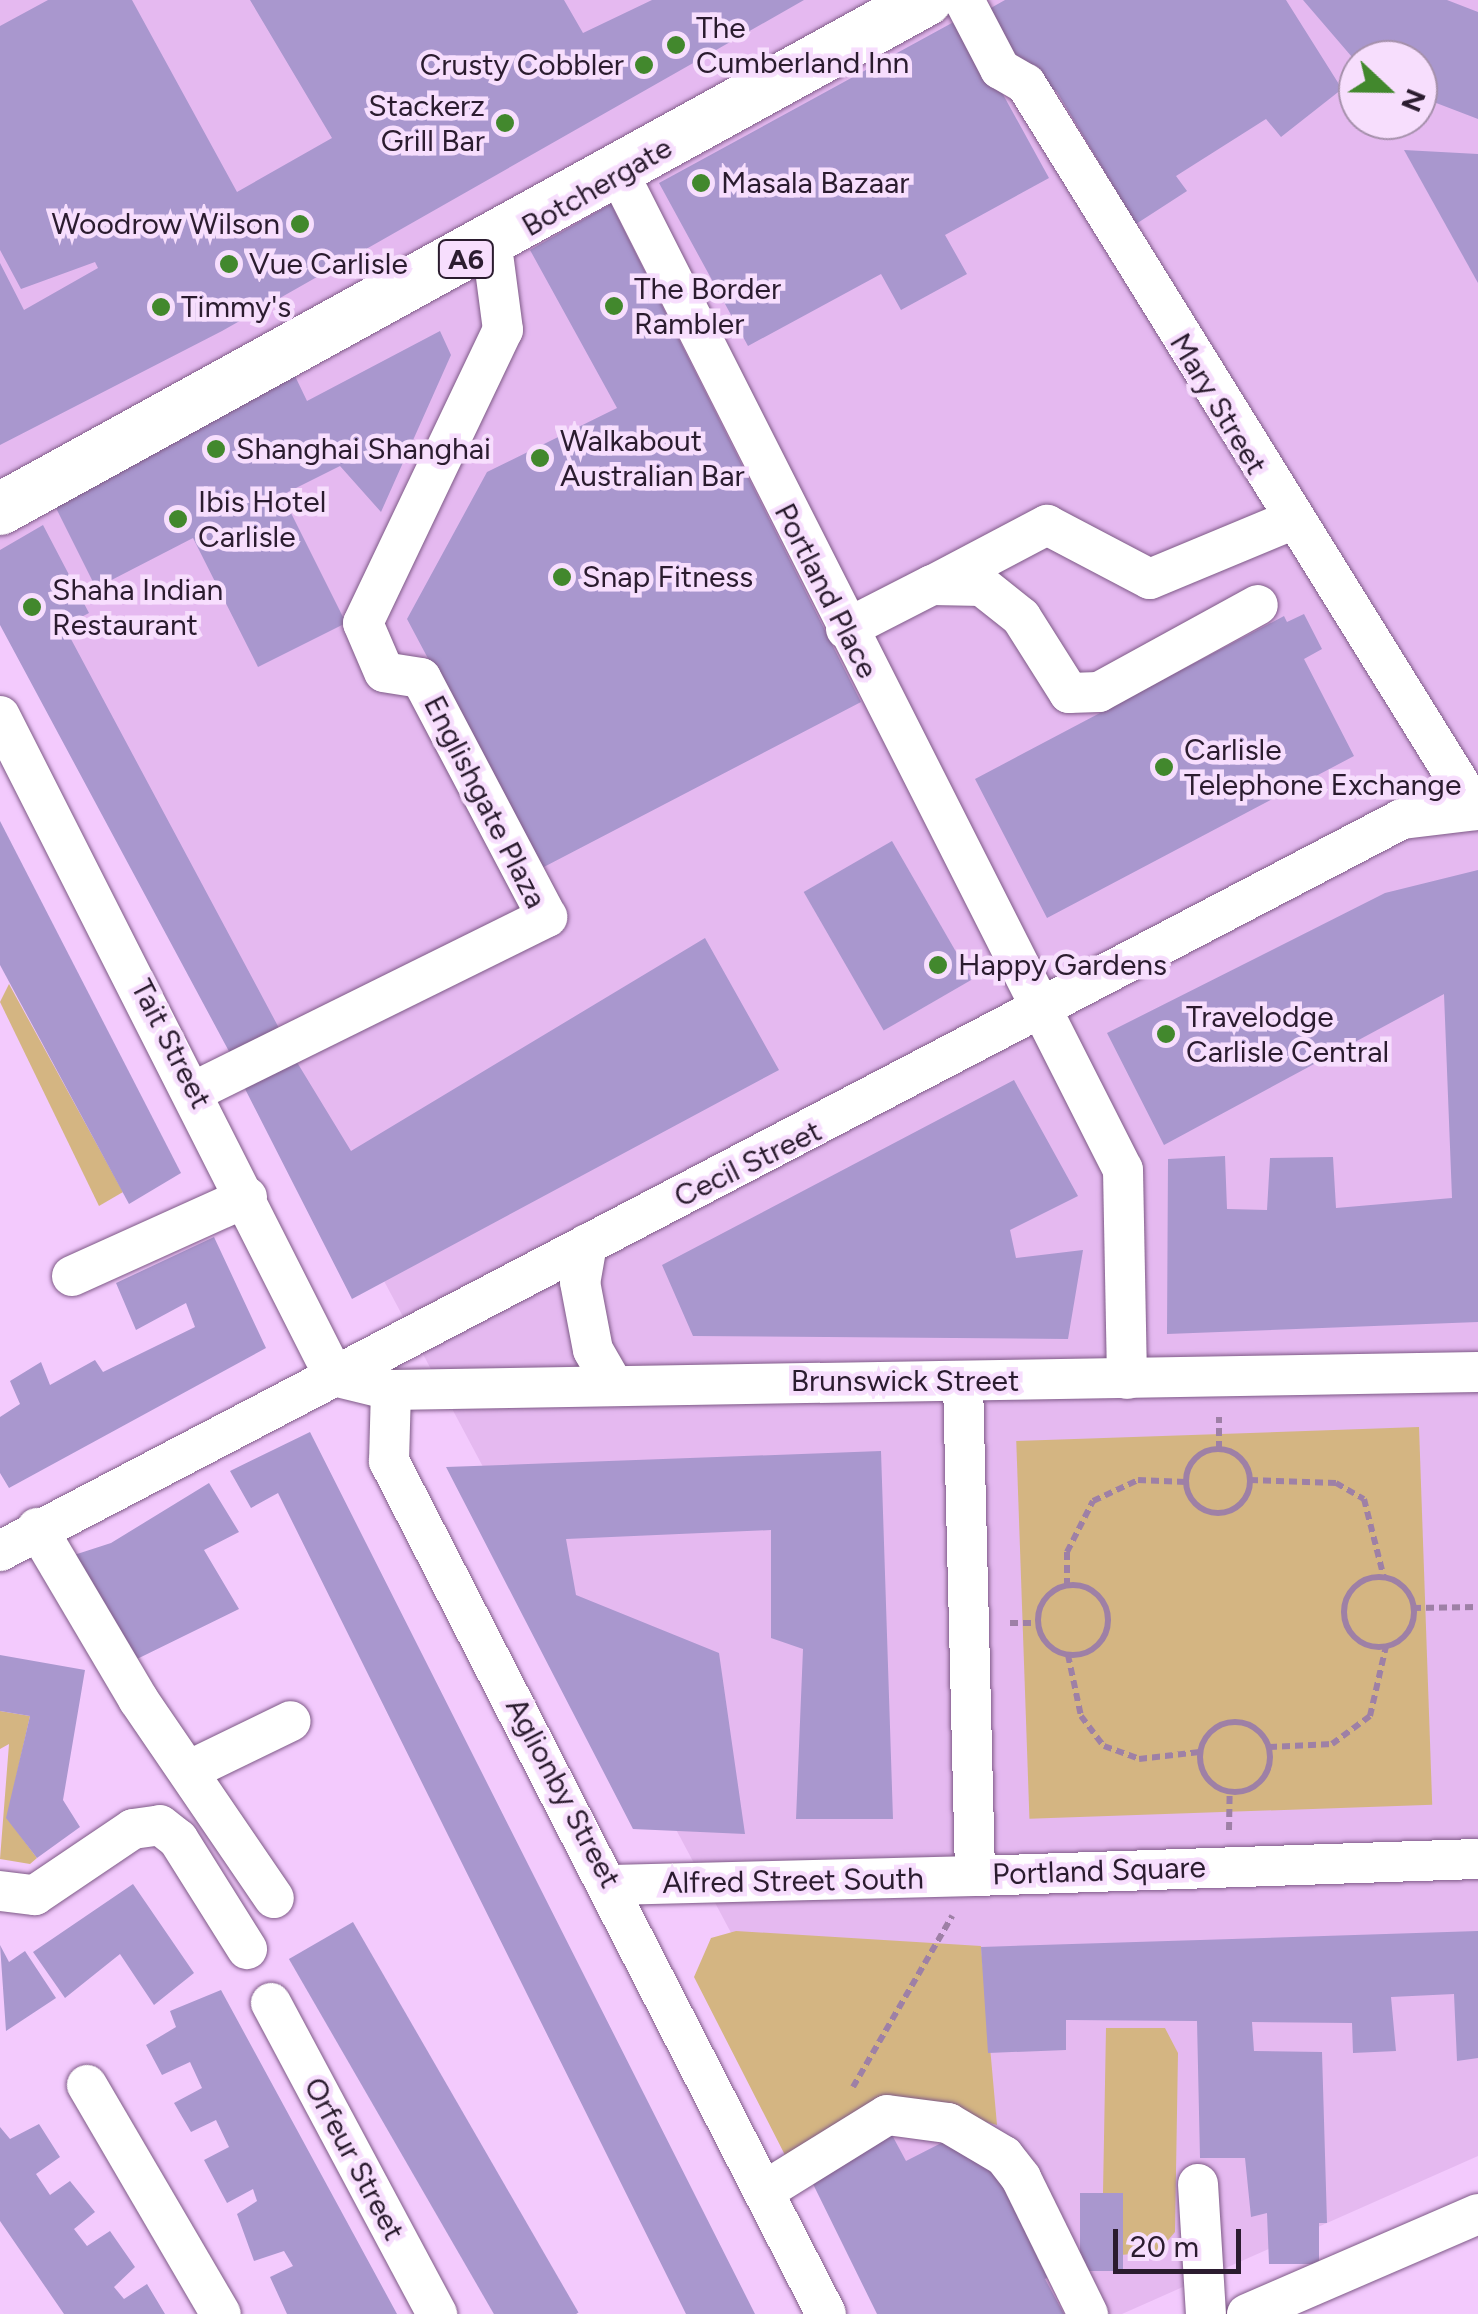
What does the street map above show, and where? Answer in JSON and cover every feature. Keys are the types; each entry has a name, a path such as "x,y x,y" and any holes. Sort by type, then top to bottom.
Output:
{"main road":[{"name":"Botchergate","path":"0,509 204,392 492,247 926,0"}],"street":[{"name":"Mary Street","path":"964,0 1000,69 1026,84 1289,520 1477,810"},
{"name":"Portland Place","path":"620,174 846,630 1123,1170 1127,1380"},
{"name":"Englishgate Plaza","path":"195,1090 547,916 421,678 384,672 364,623 503,330 492,247"},
{"path":"846,630 1047,526 1150,579 1289,520"},
{"path":"932,585 956,580 1001,595 1069,692 1099,692 1258,605"},
{"name":"Tait Street","path":"0,716 195,1090 334,1376"},
{"name":"Cecil Street","path":"20,1539 587,1244 875,1101 1038,1006 1402,818 1477,810"},
{"path":"72,1276 246,1197"},
{"path":"587,1244 580,1282 593,1350 612,1382"},
{"name":"Brunswick Street","path":"334,1376 391,1390 612,1382 963,1382 1478,1372"},
{"name":"Portland Square","path":"963,1382 974,1876 1478,1859"},
{"name":"Aglionby Street","path":"391,1390 389,1461 611,1885 826,2314"},
{"path":"20,1539 188,1771 274,1898"},
{"path":"188,1771 291,1722"},
{"path":"0,1891 35,1895 132,1828 160,1826 178,1839 247,1949"},
{"name":"Alfred Street South","path":"611,1885 974,1876"},
{"name":"Orfeur Street","path":"271,2004 438,2314"},
{"path":"86,2084 220,2314"},
{"path":"766,2190 887,2115 948,2122 1004,2156 1021,2178 1088,2314"},
{"path":"1198,2184 1206,2314"},
{"path":"1247,2314 1478,2214"}],"path":[{"path":"1218,1449 1244,1462 1250,1480 1244,1501 1214,1512 1194,1502 1186,1482 1199,1455 1218,1449"},
{"path":"1067,1586 1067,1552 1093,1501 1138,1480 1186,1482"},
{"path":"1250,1480 1336,1483 1364,1499 1384,1578 1413,1608 1478,1607"},
{"path":"1384,1578 1355,1586 1344,1607 1354,1637 1386,1646 1405,1635 1413,1608"},
{"path":"1067,1586 1094,1591 1108,1622 1090,1651 1068,1655 1048,1645 1038,1623 1042,1604 1067,1586"},
{"path":"1269,1747 1332,1744 1370,1716 1386,1646"},
{"path":"1068,1655 1080,1716 1104,1746 1138,1758 1200,1752"},
{"path":"1233,1722 1256,1728 1269,1747 1268,1770 1242,1792 1210,1782 1200,1752 1211,1731 1233,1722"},
{"path":"850,2092 974,1876"}],"shaded area":[{"path":"0,0 1478,0 1478,2156 1122,2314 934,2314 88,725 0,588"},
{"path":"9,984 123,1192 99,1206 0,1002"},
{"path":"1419,1427 1432,1805 1029,1819 1016,1441"},
{"path":"0,1711 30,1716 7,1818 37,1858 30,1864 0,1859 9,1744 0,1749"},
{"path":"736,1931 981,1946 997,2125 954,2113 787,2159 694,1977 711,1938"},
{"path":"1106,2028 1165,2028 1178,2053 1175,2232 1158,2252 1120,2255 1123,2193 1103,2193"}],"building":[{"path":"48,0 132,0 237,192 332,138 250,0 564,0 583,33 652,0 804,0 222,331 0,445 0,263 24,310 98,268 95,262 21,289 0,250 0,26"},
{"path":"1005,0 1286,0 1338,83 1338,92 1281,137 1266,119 1176,176 1187,191 1136,224 1057,92 1021,64 989,9"},
{"path":"1303,0 1447,0 1478,12 1478,119 1438,104 1438,40 1338,41"},
{"path":"961,18 1049,178 945,235 967,274 901,310 881,274 748,346 659,183"},
{"path":"1404,150 1478,154 1478,283"},
{"path":"611,204 861,702 540,869 407,619 487,472 617,408 530,250"},
{"name":"Ibis Hotel Carlisle","path":"440,331 451,355 381,512 340,466 282,495 346,623 258,667 193,538 96,588 52,500 295,376 307,401"},
{"path":"43,525 89,613 64,626 280,1030 232,1057 0,625 0,550"},
{"name":"Carlisle Telephone Exchange","path":"1304,614 1322,649 1304,659 1354,756 1047,918 975,779 1284,616 1287,622"},
{"path":"0,821 181,1173 129,1204 0,965"},
{"path":"892,841 972,980 884,1031 804,892"},
{"path":"1478,870 1478,1322 1167,1334 1168,1159 1225,1156 1227,1209 1267,1210 1270,1158 1333,1157 1336,1208 1452,1198 1444,994 1164,1145 1107,1033 1385,893"},
{"path":"705,938 779,1070 352,1299 243,1085 295,1059 351,1151"},
{"path":"1014,1080 1078,1196 1010,1230 1016,1258 1083,1250 1068,1339 693,1336 662,1265"},
{"path":"214,1237 266,1348 9,1488 0,1473 0,1417 20,1404 10,1381 41,1362 50,1385 95,1360 103,1372 195,1327 186,1303 136,1330 116,1283"},
{"path":"310,1432 755,2314 686,2314 278,1493 251,1508 230,1471"},
{"path":"881,1451 893,1819 796,1819 803,1649 771,1638 771,1530 566,1539 576,1595 719,1653 745,1834 633,1829 446,1467"},
{"path":"209,1483 239,1532 204,1550 239,1609 137,1659 74,1555 111,1543"},
{"path":"0,1655 85,1670 63,1800 80,1827 37,1858 6,1818 30,1716 0,1711"},
{"path":"133,1884 194,1973 154,2005 120,1954 65,1998 33,1952"},
{"path":"353,1922 579,2313 494,2314 289,1959"},
{"path":"1478,1931 1478,2058 1457,2061 1454,1994 1391,1997 1396,2051 1353,2053 1352,2023 1252,2022 1254,2051 1322,2052 1327,2223 1319,2223 1319,2264 1269,2264 1267,2213 1251,2217 1245,2158 1200,2158 1197,2021 1066,2020 1066,2050 988,2053 981,1947"},
{"path":"0,1945 9,1962 25,1951 56,1998 6,2031"},
{"path":"221,1990 397,2314 287,2314 270,2277 293,2266 284,2251 254,2261 237,2214 257,2201 253,2189 227,2203 204,2160 229,2147 216,2120 191,2132 174,2103 202,2088 190,2062 162,2075 146,2045 176,2027 170,2011"},
{"path":"885,2122 906,2161 955,2136 996,2152 1057,2272 1045,2279 1064,2314 877,2314 813,2184"},
{"path":"39,2124 60,2157 36,2174 50,2195 70,2181 95,2212 74,2229 87,2246 110,2231 135,2267 114,2287 124,2299 147,2284 165,2314 64,2314 0,2221 0,2127 10,2139"},
{"path":"1080,2193 1123,2193 1123,2271 1080,2271"}],"place":[{"name":"The Cumberland Inn","path":"676,45"},
{"name":"Crusty Cobbler","path":"644,65"},
{"name":"Stackerz Grill Bar","path":"505,123"},
{"name":"Masala Bazaar","path":"701,183"},
{"name":"Woodrow Wilson","path":"300,224"},
{"name":"Vue Carlisle","path":"229,264"},
{"name":"The Border Rambler","path":"614,306"},
{"name":"Timmy's","path":"161,307"},
{"name":"Shanghai Shanghai","path":"216,449"},
{"name":"Walkabout Australian Bar","path":"540,458"},
{"name":"Ibis Hotel Carlisle","path":"178,519"},
{"name":"Snap Fitness","path":"562,577"},
{"name":"Shaha Indian Restaurant","path":"32,607"},
{"name":"Carlisle Telephone Exchange","path":"1164,767"},
{"name":"Happy Gardens","path":"938,965"},
{"name":"Travelodge Carlisle Central","path":"1166,1034"}]}
